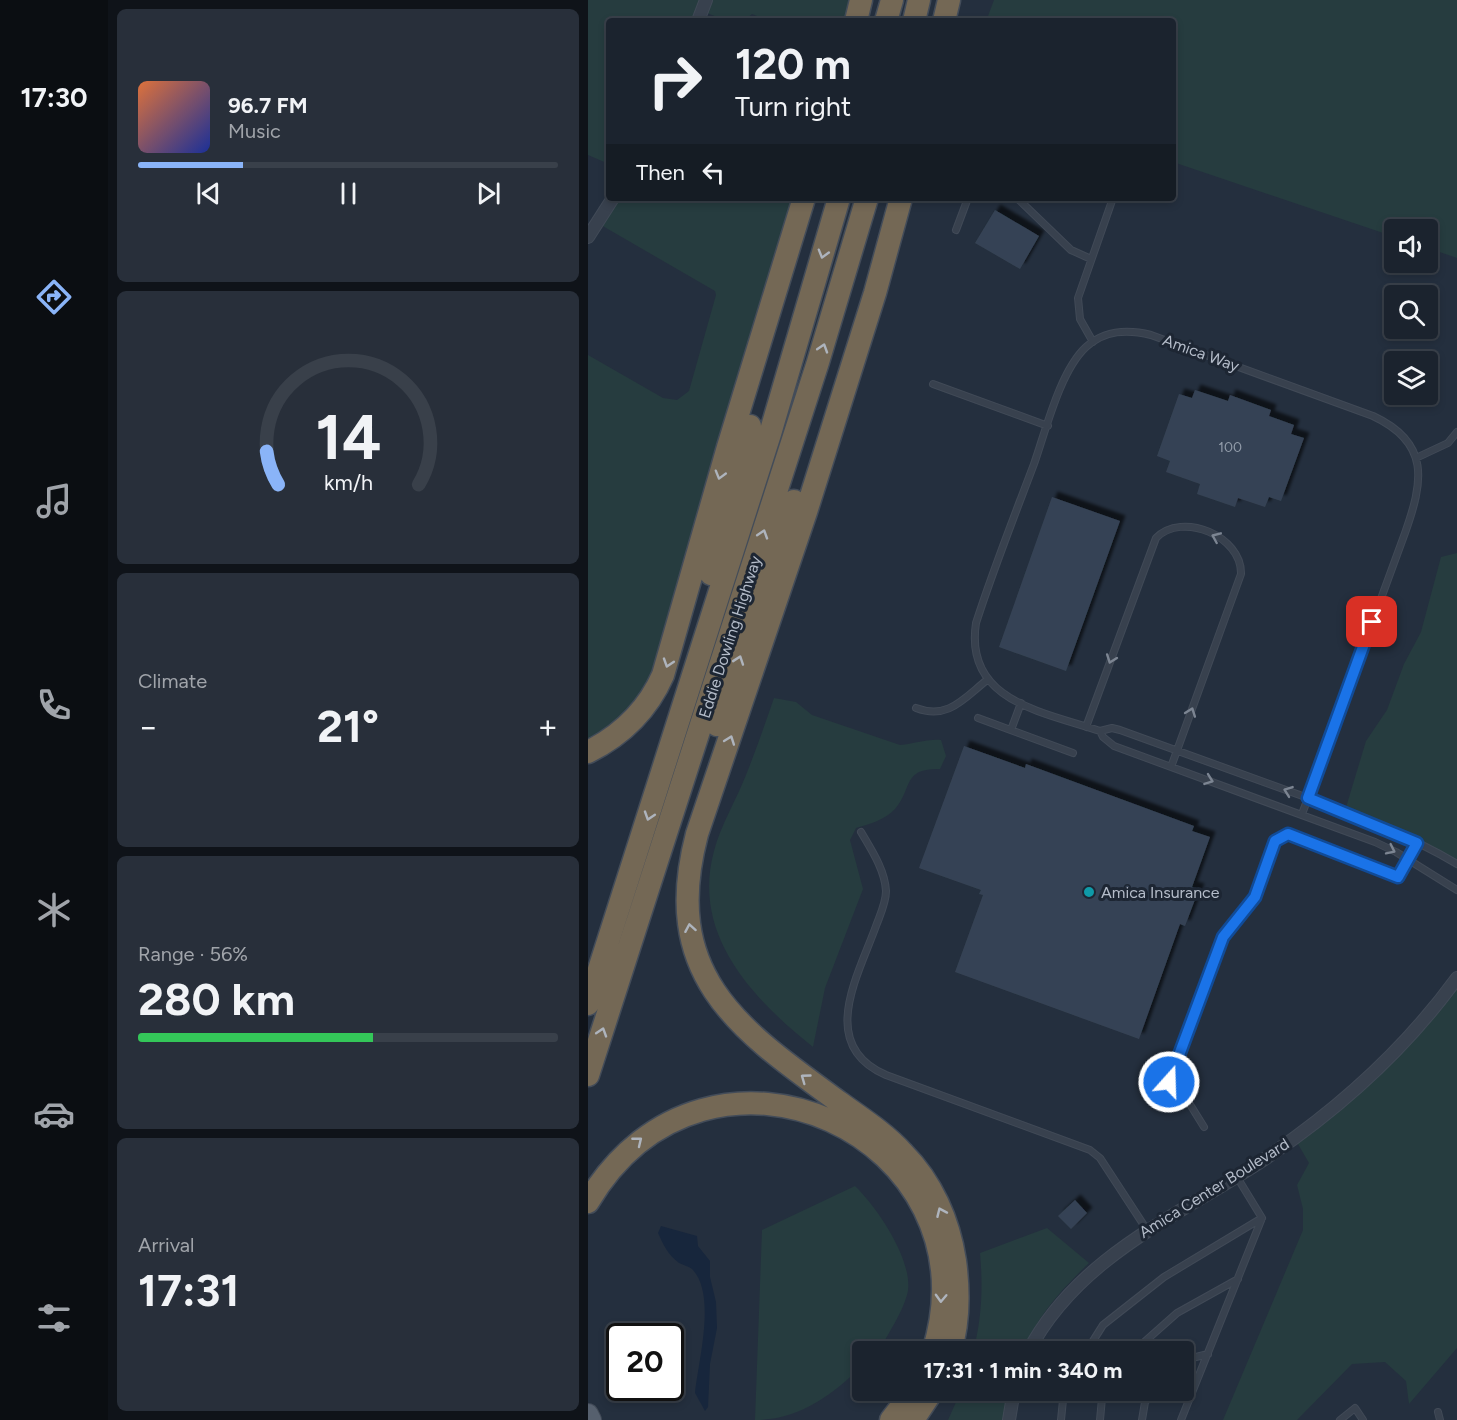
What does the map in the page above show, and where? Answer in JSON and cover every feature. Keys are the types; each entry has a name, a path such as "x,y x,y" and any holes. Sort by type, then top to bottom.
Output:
{"highway":[{"path":"857,18 861,0"},
{"path":"887,18 892,0"},
{"path":"915,18 919,0"},
{"path":"945,18 950,0"},
{"path":"588,752 609,740 631,722 650,700 666,669 728,447 803,201"},
{"path":"667,760 687,656 808,201"},
{"name":"Eddie Dowling Highway","path":"588,1004 773,424 838,201"},
{"name":"Eddie Dowling Highway","path":"588,1075 822,352 866,201"},
{"path":"615,989 658,896 853,328 893,201"},
{"path":"900,201 875,293 803,522 696,834 689,869 687,902 691,934 700,965 714,992 732,1017 764,1048 888,1139 915,1166 928,1186 946,1223 957,1271 957,1316 952,1341"},
{"path":"588,1202 610,1170 636,1142 664,1124 690,1113 724,1105 759,1103 797,1108 834,1121 864,1140 891,1162 910,1186 925,1214 935,1242 942,1286 936,1341"},
{"path":"891,1420 906,1401"},
{"path":"912,1420 925,1401"}],"main road":[{"path":"588,1414 591,1420"}],"street":[{"path":"699,18 706,0"},
{"path":"588,237 611,201"},
{"name":"Amica Center Boulevard","path":"1035,1341 1049,1318 1075,1288 1104,1261 1147,1230 1237,1177 1302,1132 1364,1081 1409,1035 1457,978"},
{"path":"1009,1420 1012,1401"}],"lane":[{"path":"956,230 967,201"},
{"path":"1020,201 1071,250 1091,259"},
{"path":"1093,342 1080,319 1077,305 1112,201"},
{"name":"Amica Way","path":"1302,814 1308,798 1417,498 1420,480 1416,458 1402,434 1373,416 1150,334 1118,331 1093,342 1079,355 1069,372 1048,426 976,623 975,656 987,680 1001,693 1021,703 1100,731 1112,728 1120,730 1308,798 1417,843 1457,864"},
{"path":"933,384 1048,426"},
{"path":"1416,458 1440,448 1457,432"},
{"path":"1086,727 1153,544 1167,530 1187,527 1219,537 1232,545 1239,559 1241,574 1171,766"},
{"path":"916,708 931,713 941,713 987,680"},
{"path":"1011,730 1021,703"},
{"path":"978,718 1073,753"},
{"name":"Amica Way","path":"1100,731 1103,737 1114,746 1374,842 1409,860 1457,890"},
{"path":"861,832 880,869 886,894 847,1009 847,1031 859,1056 871,1067 886,1075 1090,1150 1100,1158 1147,1230"},
{"path":"1169,1082 1223,937 1255,897 1275,841 1288,834 1398,877 1417,843"},
{"path":"1178,1086 1204,1127"},
{"path":"1237,1177 1262,1218"},
{"path":"1182,1420 1262,1218"},
{"path":"1093,1341 1103,1325 1164,1277 1262,1218"},
{"path":"1146,1341 1177,1313 1238,1279"},
{"path":"1194,1358 1208,1354"},
{"path":"1061,1420 1063,1401"},
{"path":"1101,1420 1102,1401"},
{"path":"1142,1420 1147,1401"},
{"path":"1340,1420 1355,1408 1363,1420"},
{"path":"1438,1412 1440,1420"}],"green space":[{"path":"588,0 858,0 853,18 762,18 752,14 747,18 720,18 702,11 698,18 606,18 606,163 588,155"},
{"path":"994,0 1457,0 1457,258 1438,251 1438,219 1384,219 1384,233 1176,163 1176,18 999,18 988,16"},
{"path":"608,201 802,201 649,695 588,759 588,355 663,398 677,400 689,391 716,295 715,291 601,225"},
{"path":"1457,553 1457,869 1434,853 1344,814 1366,741 1387,710 1404,664 1421,632 1441,557"},
{"path":"774,698 796,702 812,715 900,745 941,740 946,756 940,769 919,772 914,776 901,801 891,813 877,821 856,828 850,840 863,889 825,988 813,1047 769,1008 749,986 732,962 719,937 711,910 709,882 714,851 750,766"},
{"path":"1457,975 1457,1348 1409,1404 1406,1381 1385,1362 1352,1364 1297,1420 1223,1420 1303,1230 1303,1209 1297,1185 1309,1163 1295,1139 1364,1078"},
{"path":"855,1186 874,1208 893,1237 906,1268 908,1282 907,1295 902,1309 884,1341 852,1341 852,1375 839,1387 800,1411 771,1419 755,1420 762,1230"},
{"path":"1047,1228 1089,1263 1051,1304 1028,1341 975,1341 981,1302 980,1253"},
{"path":"957,1401 1007,1401 1005,1420 948,1420"}],"water":[{"path":"661,1226 697,1236 698,1246 710,1261 717,1328 710,1364 708,1407 705,1411 695,1393 704,1329 703,1295 699,1280 692,1269 679,1263 666,1249 658,1233"}],"building":[{"path":"995,210 1039,236 1020,269 975,243"},
{"path":"1195,390 1228,401 1230,395 1271,410 1269,416 1294,425 1291,434 1304,438 1281,501 1269,497 1265,507 1238,498 1235,507 1197,494 1200,484 1166,472 1170,461 1157,456 1179,394 1192,398"},
{"path":"1052,497 1120,521 1066,671 999,647"},
{"name":"Amica Insurance","path":"964,746 1025,768 1026,764 1194,826 1192,831 1210,837 1192,887 1199,889 1185,926 1180,924 1139,1039 955,972 983,895 979,894 981,890 919,868"},
{"path":"1075,1200 1087,1213 1071,1229 1058,1216"}],"place":[{"name":"Amica Insurance","path":"1089,892"}],"route":[{"path":"1169,1082 1223,937 1255,897 1275,841 1288,834 1398,877 1407,865 1417,843 1382,826 1308,798 1372,622"}]}
